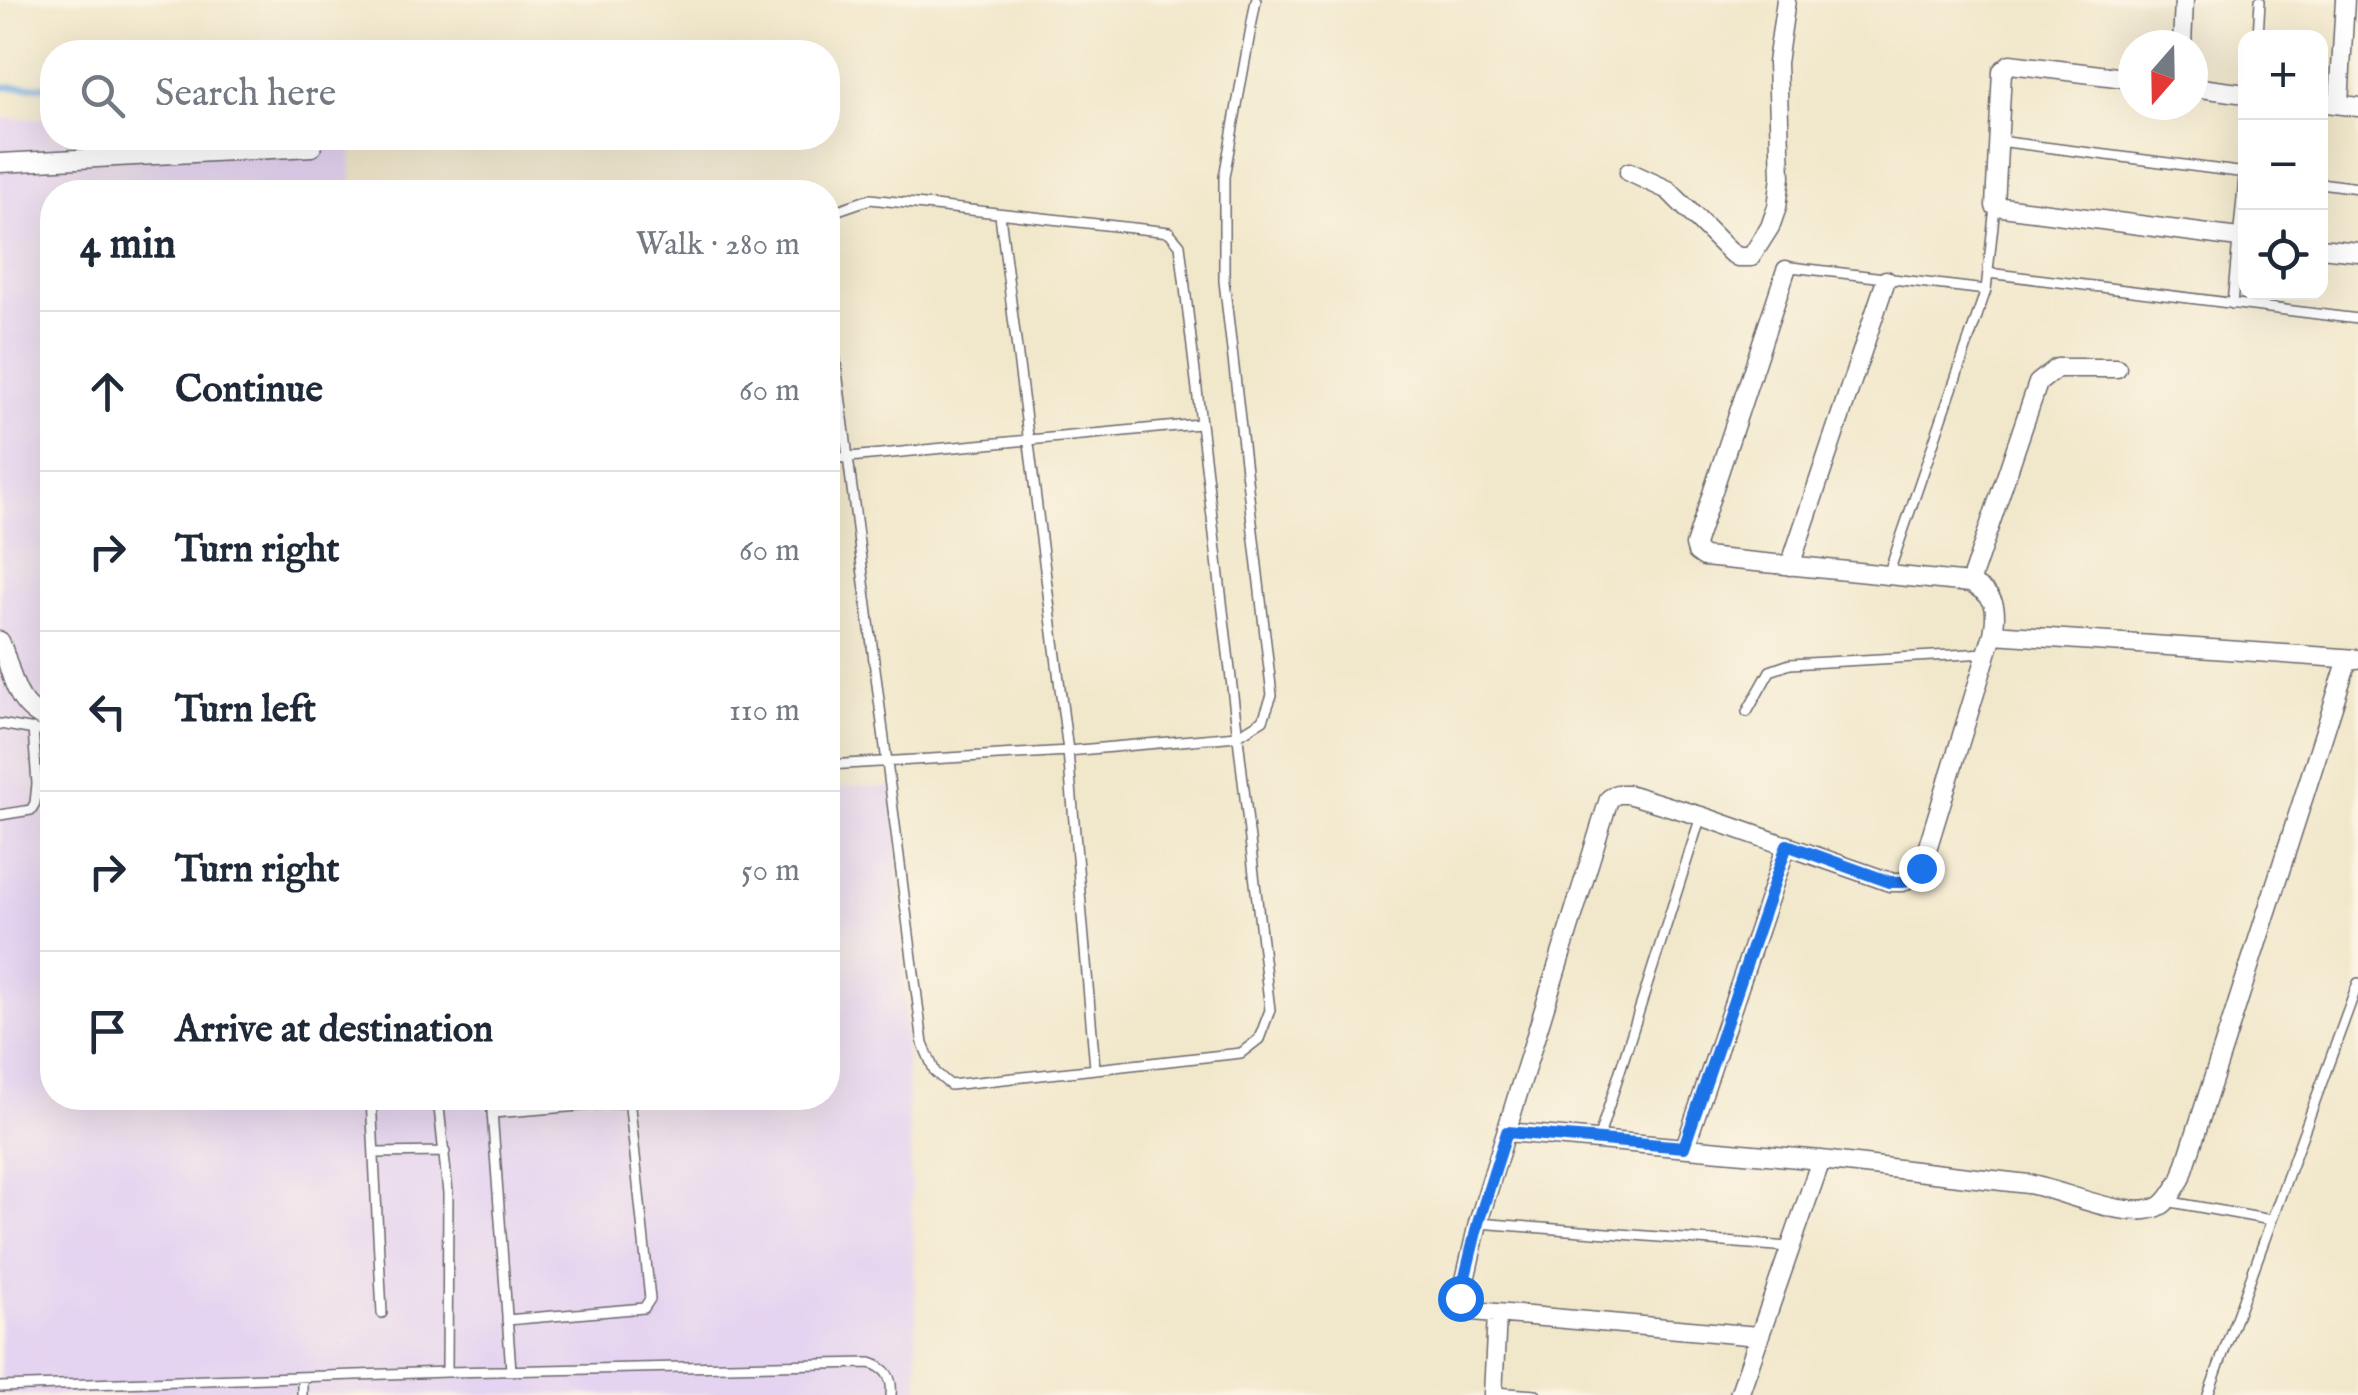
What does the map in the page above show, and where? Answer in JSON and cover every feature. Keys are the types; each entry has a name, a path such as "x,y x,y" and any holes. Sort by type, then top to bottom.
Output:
{"street":[{"path":"1630,172 1668,190 1730,252 1738,257 1751,256 1770,228 1777,207 1781,177 1777,64 1786,0"},
{"path":"2183,30 2184,0"},
{"path":"2339,104 2345,0"},
{"path":"2118,77 2010,64 2002,71 1995,206 2238,238"},
{"path":"2208,89 2238,93"},
{"path":"0,163 254,150"},
{"path":"2328,249 2358,252"},
{"path":"1758,1336 1473,1311 1460,1298 1478,1223 1609,800 1616,794 1628,794 1890,882 1903,882 1921,868 1988,653 1997,610 1994,600 1970,582 1704,557 1696,552 1695,545 1786,270"},
{"path":"1790,566 1886,280"},
{"path":"1970,582 2038,383 2057,368 2117,368"},
{"path":"1507,1132 1821,1160 2028,1184 2054,1188 2124,1211 2143,1211 2165,1201 2180,1178 2353,659 1993,634"},
{"path":"0,641 12,682 40,716"},
{"path":"1684,1147 1787,845"},
{"path":"1739,1395 1821,1160"},
{"path":"1493,1394 1497,1314"}],"lane":[{"path":"840,764 1068,751 1238,736 1263,720 1272,695 1224,281 1223,242 1224,177 1256,0"},
{"path":"2258,30 2260,0"},
{"path":"1998,141 2238,172"},
{"path":"2328,184 2358,188"},
{"path":"840,209 870,198 1169,232 1180,245 1270,1010 1259,1040 1241,1053 950,1085 934,1072 923,1044 840,395"},
{"path":"1888,575 1986,290 1995,206"},
{"path":"1000,215 1068,751 1095,1068"},
{"path":"2232,304 2238,265"},
{"path":"1786,270 1790,267 1986,290"},
{"path":"1988,273 2358,319"},
{"path":"840,457 1199,424"},
{"path":"1747,712 1770,671 1790,664 1988,653"},
{"path":"0,724 40,730"},
{"path":"0,815 31,810 35,803 33,729"},
{"path":"1598,1140 1701,816"},
{"path":"2208,1395 2358,983"},
{"path":"372,1110 382,1313"},
{"path":"440,1110 448,1193 447,1372"},
{"path":"511,1370 492,1113 524,1110"},
{"path":"508,1320 648,1305 630,1110"},
{"path":"374,1153 445,1152"},
{"path":"2165,1201 2271,1220"},
{"path":"1478,1223 1789,1247"},
{"path":"0,1388 511,1370 870,1363 882,1367 890,1377 892,1395"},
{"path":"302,1377 302,1395"},
{"path":"1493,1394 1536,1395"}],"shaded area":[{"path":"40,118 40,150 351,150 352,180 40,180 40,1110 840,1110 840,786 896,787 919,1395 0,1395 0,119"}],"waterway":[{"path":"0,87 40,86"}],"route":[{"path":"1460,1298 1478,1223 1507,1132 1684,1147 1787,845 1890,882 1903,882 1921,868"}]}
